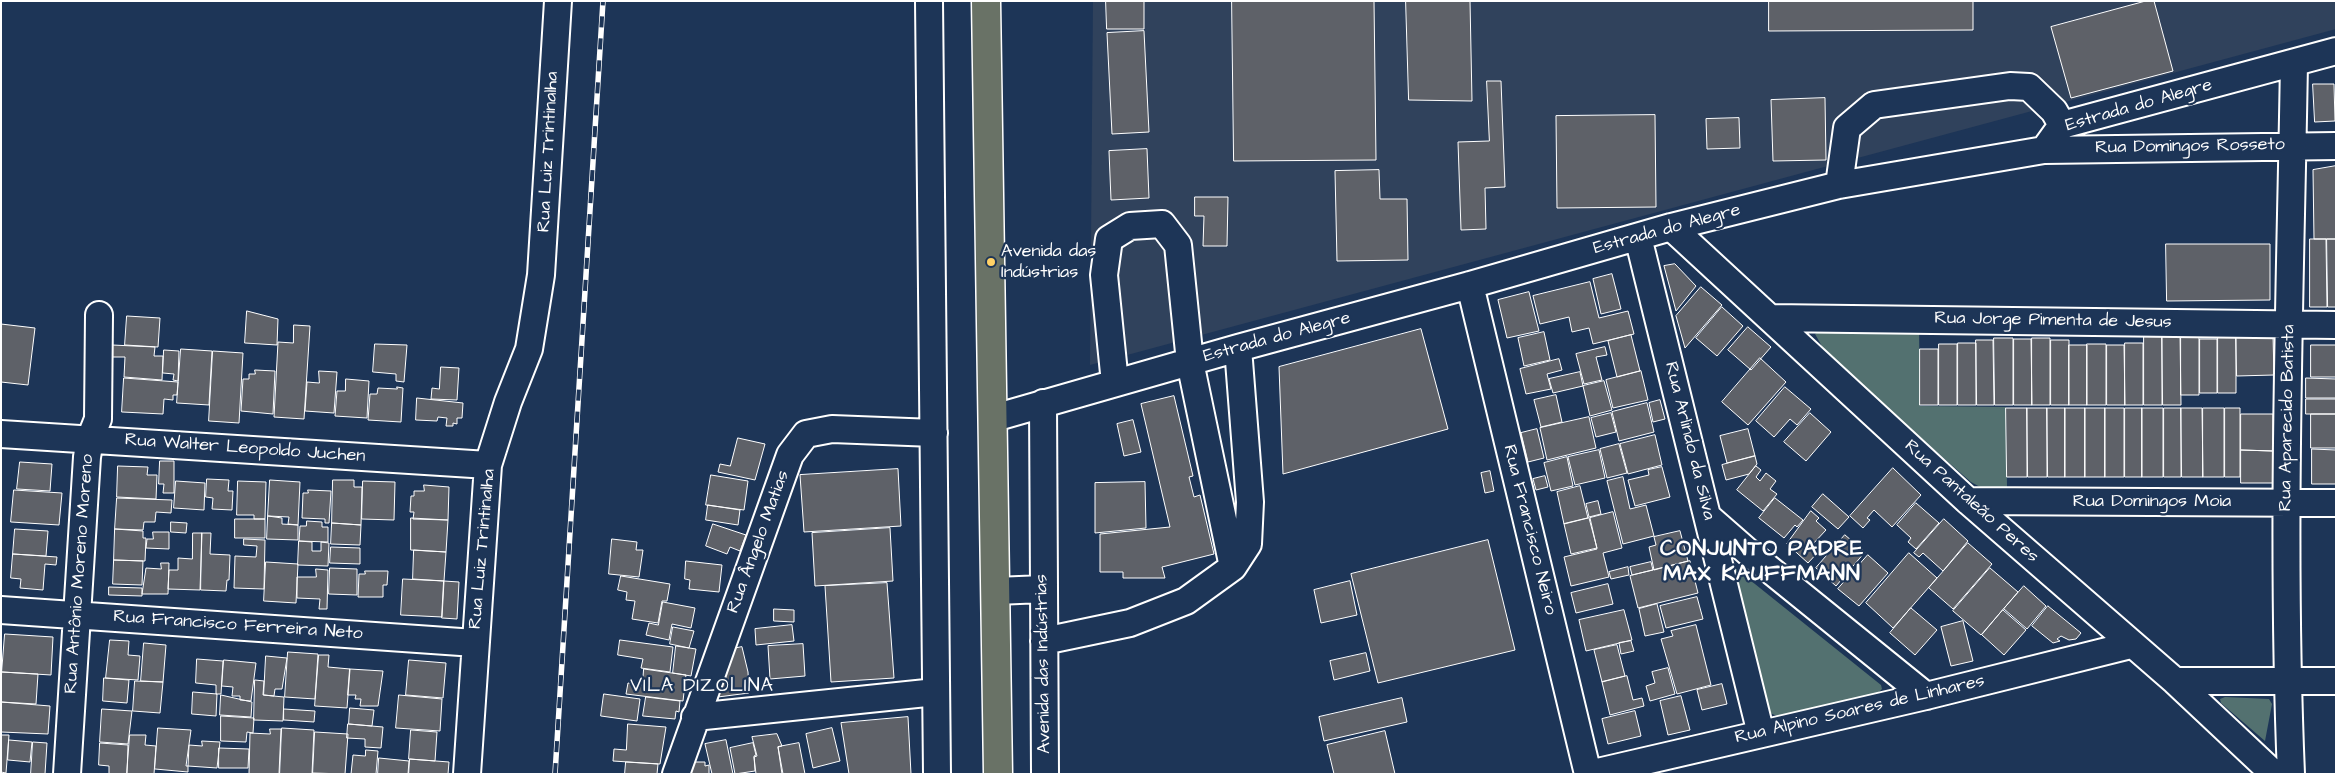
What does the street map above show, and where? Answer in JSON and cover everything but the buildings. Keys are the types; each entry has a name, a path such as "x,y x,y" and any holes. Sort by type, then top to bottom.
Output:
{"main road":[{"path":"986,1 994,418 998,774"}],"street":[{"name":"Rua Luiz Trintinalha","path":"467,774 474,643 488,465 508,402 529,349 541,275 558,1"},
{"path":"929,1 936,774"},
{"name":"Estrada do Alegre","path":"994,418 1671,227 1839,185 2044,150 2062,125 2336,51"},
{"name":"Rua Aparecido Batista","path":"2291,774 2287,680 2286,502 2294,63"},
{"path":"1839,185 1847,128 1874,105 2010,86 2029,87 2054,111 2062,125"},
{"name":"Rua Domingos Rosseto","path":"2044,150 2336,146"},
{"path":"1114,383 1104,275 1110,239 1130,226 1162,224 1178,245 1190,362 1233,567"},
{"name":"Rua Pantaleão Peres","path":"1671,227 1968,500 2131,645 2175,681 2274,774"},
{"name":"Rua Arlindo da Silva","path":"1638,236 1761,734"},
{"name":"Rua Francisco Neiro","path":"1470,285 1588,774"},
{"name":"Rua Antônio Moreno Moreno","path":"67,774 90,439 98,419 99,315"},
{"name":"Rua Jorge Pimenta de Jesus","path":"1771,318 2336,324"},
{"path":"1044,641 1130,623 1186,601 1233,567 1248,544 1250,502 1238,348"},
{"name":"Avenida das Indústrias","path":"1043,403 1045,774"},
{"name":"Rua Ângelo Matias","path":"676,774 790,455 806,434 832,429 934,433"},
{"name":"Rua Walter Leopoldo Juchen","path":"1,434 488,465"},
{"name":"Rua Domingos Moia","path":"1968,500 2336,503"},
{"path":"1708,517 1926,696"},
{"path":"996,591 1043,589"},
{"name":"Rua Francisco Ferreira Neto","path":"1,610 474,643"},
{"name":"Rua Alpino Soares de Linhares","path":"1588,774 1926,696 2131,645"},
{"path":"2175,681 2336,681"},
{"path":"696,717 936,692"}],"shaded area":[{"path":"1093,1 2336,1 2336,29 1090,365"}],"green space":[{"path":"1919,325 1920,406 2006,407 2007,487 1980,487 1971,482 1828,357 1815,334 1820,331"},
{"path":"1735,568 1881,685 1882,689 1878,693 1777,716 1770,713 1733,570"},
{"path":"2225,697 2269,699 2272,704 2265,741 2221,703 2220,699"}],"railway":[{"path":"555,774 603,1"}],"place":[{"name":"Avenida das Indústrias","path":"991,262"}],"district":[{"name":"CONJUNTO PADRE MAX KAUFFMANN","path":"1762,562"},
{"name":"VILA DIZOLINA","path":"702,687"}]}
